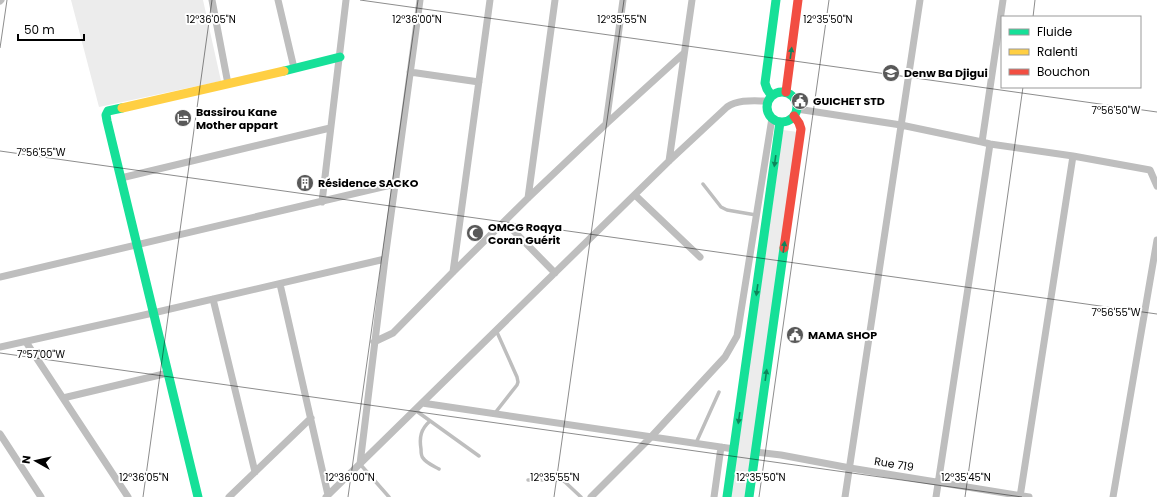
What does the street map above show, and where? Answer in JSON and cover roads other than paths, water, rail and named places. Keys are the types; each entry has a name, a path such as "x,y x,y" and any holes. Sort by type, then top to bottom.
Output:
{"main road":[{"path":"769,98 778,92 786,92 793,96 797,103 795,112 788,121 776,120 767,110 769,98 765,83 776,0"},
{"path":"786,92 798,0"},
{"path":"198,497 106,115 108,111 340,57"},
{"path":"749,497 801,129 795,112"},
{"path":"727,497 776,120"}],"street":[{"path":"212,0 228,84"},
{"path":"278,0 294,68"},
{"path":"322,202 346,0"},
{"path":"360,464 374,342 420,0"},
{"path":"453,272 490,0"},
{"path":"528,198 555,0"},
{"path":"606,124 623,0"},
{"path":"669,161 692,0"},
{"path":"846,497 920,0"},
{"path":"982,142 1003,0"},
{"path":"374,342 393,333 528,198 684,53"},
{"path":"410,72 479,82"},
{"path":"327,496 669,161 727,107 733,103 769,98"},
{"path":"795,112 901,125 990,144 1073,156 1150,170 1157,186"},
{"path":"591,497 651,437 725,357 737,336 756,215 776,120"},
{"path":"121,178 330,128"},
{"path":"936,497 990,144"},
{"path":"1020,496 1073,156"},
{"path":"0,277 395,184"},
{"path":"635,195 700,257"},
{"path":"505,222 554,273"},
{"path":"1113,497 1157,240"},
{"path":"0,347 385,259"},
{"path":"280,284 311,418 327,496"},
{"path":"213,299 255,472"},
{"path":"26,342 128,497"},
{"path":"63,398 168,373"},
{"path":"422,403 734,449"},
{"path":"229,497 311,418"},
{"path":"0,434 41,497"},
{"path":"714,497 721,447"},
{"name":"Rue 719","path":"755,452 781,455 850,468 1029,497"}],"lane":[{"path":"703,184 721,207 727,210 756,215"},
{"path":"494,414 518,382 496,330"},
{"path":"696,443 719,392"},
{"path":"415,410 479,456"},
{"path":"430,421 425,425 419,441 422,457 439,469"},
{"path":"360,464 390,497"},
{"path":"528,480 561,480 581,497"}],"place":[{"name":"Denw Ba Djigui","path":"891,73"},
{"name":"GUICHET STD","path":"800,101"},
{"name":"Bassirou Kane Mother appart","path":"183,118"},
{"name":"Résidence SACKO","path":"305,183"},
{"name":"OMCG Roqya Coran Guérit","path":"475,233"},
{"name":"MAMA SHOP","path":"795,335"}]}
